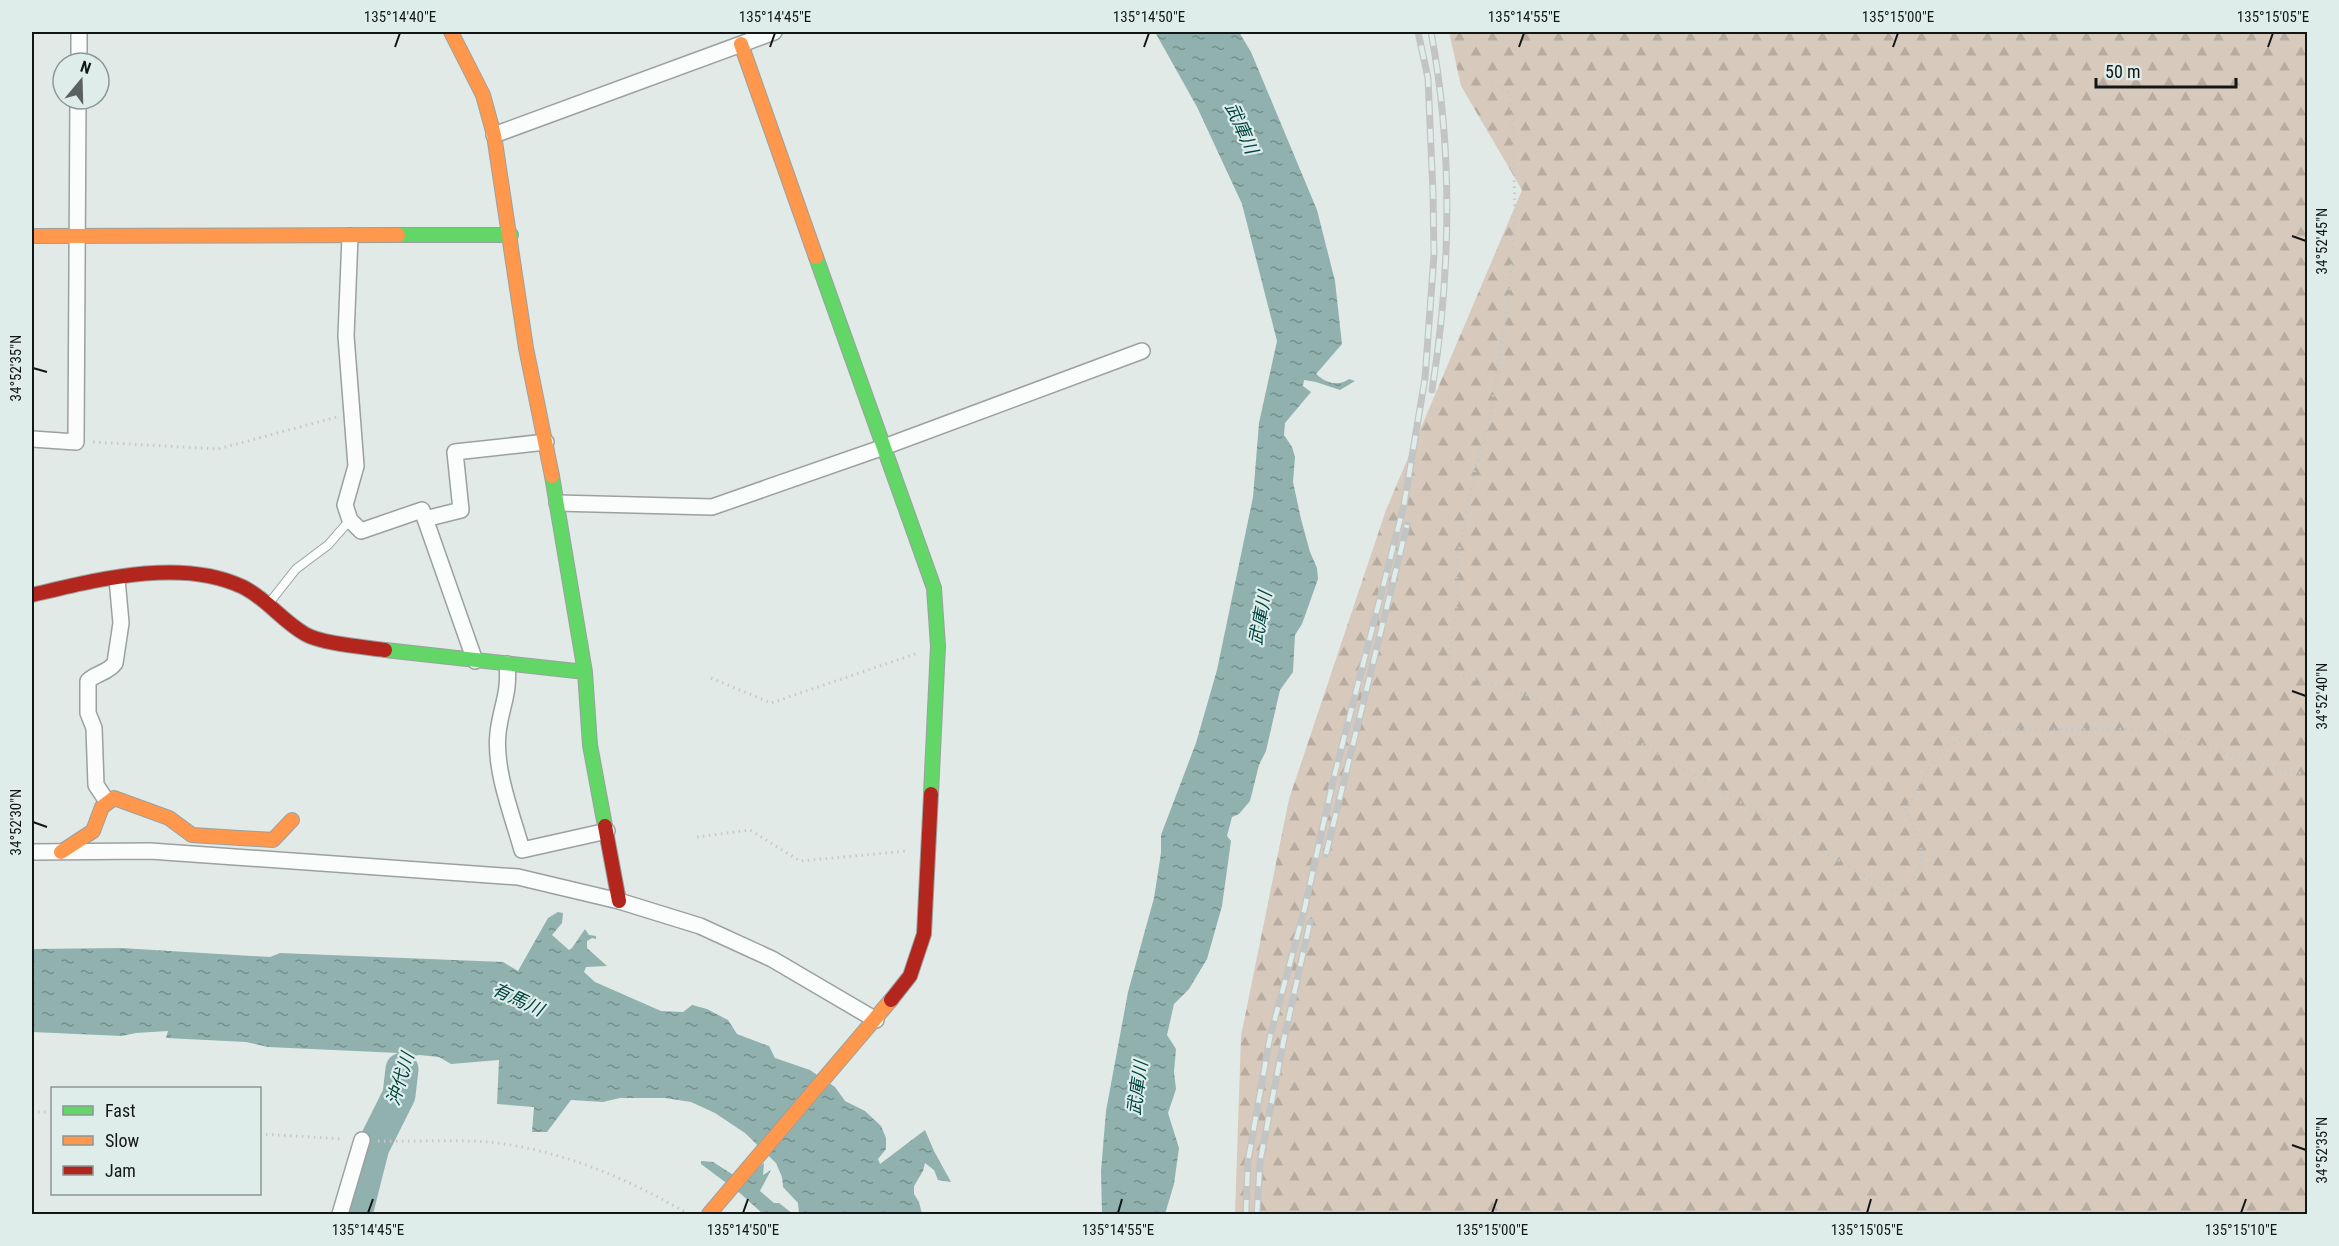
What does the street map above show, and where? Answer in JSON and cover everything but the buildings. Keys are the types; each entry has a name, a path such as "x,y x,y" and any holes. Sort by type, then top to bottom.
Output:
{"street":[{"path":"79,32 79,51"},
{"path":"451,32 483,95 494,135 511,235 526,348 546,441 585,672 590,745 619,902"},
{"path":"494,135 774,32"},
{"path":"709,1215 876,1020 910,976 924,934 936,726 938,646 934,588 741,44"},
{"path":"32,439 76,442 78,111"},
{"path":"32,236 511,235"},
{"path":"350,236 346,336 356,466 345,504 350,520 361,531 422,510 475,661"},
{"path":"557,503 712,507 884,447 1142,351"},
{"path":"425,519 461,510 455,452 546,441"},
{"path":"32,595 155,573 204,574 240,585 269,603 298,632 312,638 408,654 585,672"},
{"path":"106,800 96,785 94,728 88,713 88,681 93,676 111,669 115,663 121,623 117,579"},
{"path":"507,664 508,684 498,731 498,745 505,789 522,850 607,831"},
{"path":"61,852 93,831 101,806 106,800 114,798 169,818 192,835 273,840 292,820"},
{"path":"32,852 162,852 518,877 619,902 700,926 772,959 876,1020"},
{"path":"340,1215 366,1140"}],"lane":[{"path":"269,603 296,569 328,545 350,520"}],"path":[{"path":"1492,83 1509,92 1514,127 1515,214 1509,295 1489,423 1476,465 1456,560 1457,606 1448,660 1453,673 1520,692 1642,744 1887,890 1905,890 1919,872 1923,853 1906,810 1942,749 1963,738 2006,730 2141,729 2184,738 2248,762 2307,775"},
{"path":"76,442 218,449 351,413"},
{"path":"711,678 771,703 938,646"},
{"path":"697,837 750,830 800,861 928,849"},
{"path":"32,1112 51,1112"},
{"path":"261,1134 408,1142 488,1142 571,1158 660,1197 688,1215"}],"green space":[{"path":"1449,32 2307,32 2307,1214 1235,1214 1241,1036 1289,799 1386,510 1522,190 1461,86"}],"water":[{"name":"武庫川","path":"1155,32 1239,32 1251,52 1317,210 1335,281 1342,344 1316,374 1332,383 1341,383 1349,379 1355,381 1340,390 1304,380 1303,386 1311,392 1285,423 1284,435 1295,457 1293,482 1318,579 1302,624 1295,635 1293,672 1280,690 1266,751 1259,765 1250,801 1239,814 1232,817 1227,836 1231,841 1222,906 1207,959 1189,989 1174,1004 1167,1035 1176,1049 1174,1072 1176,1089 1168,1113 1179,1148 1174,1184 1165,1214 1102,1214 1101,1171 1106,1111 1128,992 1154,898 1161,853 1161,835 1196,743 1217,670 1253,497 1259,423 1277,341 1242,204 1197,107"},
{"name":"有馬川","path":"558,912 563,913 562,923 552,935 569,950 585,929 589,935 596,936 596,939 592,938 587,941 587,948 607,966 586,967 584,972 595,982 661,1011 683,1012 692,1005 707,1009 728,1020 737,1034 769,1046 775,1058 810,1070 835,1087 845,1101 865,1111 881,1126 886,1138 886,1149 878,1159 880,1164 925,1130 951,1182 938,1180 934,1170 925,1163 914,1186 914,1194 922,1214 799,1214 798,1203 783,1187 782,1177 776,1163 745,1133 715,1113 691,1102 665,1098 620,1098 603,1102 571,1100 547,1132 532,1132 534,1107 497,1104 499,1060 451,1064 439,1057 419,1055 409,1057 401,1076 403,1097 394,1111 389,1110 396,1097 395,1087 401,1059 399,1053 268,1047 246,1042 166,1038 168,1031 122,1036 32,1032 32,949 121,948 270,957 280,953 503,962 518,971 548,918"},
{"path":"701,1161 713,1162 743,1181 764,1163 763,1175 771,1170 760,1191 774,1203 779,1203 793,1214 763,1214 701,1164"}],"waterway":[{"name":"沖代川","path":"356,1214 373,1147 399,1095 402,1069"}],"railway":[{"path":"1246,1214 1248,1161 1270,1037 1304,911 1333,781 1404,505 1425,378 1434,255 1433,193 1428,78 1418,32"},
{"path":"1431,32 1443,120 1447,211 1443,301 1432,390"},
{"path":"1326,854 1407,525"},
{"path":"1257,1214 1260,1162 1310,922"}],"traffic: fast":[{"path":"398,235 511,235"},
{"path":"816,257 934,588 938,646 931,794"},
{"path":"552,476 585,672 590,745 605,826"},
{"path":"385,650 585,672"}],"traffic: slow":[{"path":"451,32 483,95 494,135 526,348 552,476"},
{"path":"741,44 816,257"},
{"path":"32,236 398,235"},
{"path":"61,852 93,831 102,807 114,798 169,818 192,835 273,840 292,820"},
{"path":"709,1214 891,1000"}],"traffic: jam":[{"path":"32,595 83,583 138,574 193,573 219,578 243,587 297,629 312,637 333,643 385,650"},
{"path":"891,1000 910,976 924,934 931,794"},
{"path":"605,826 619,901"}]}
